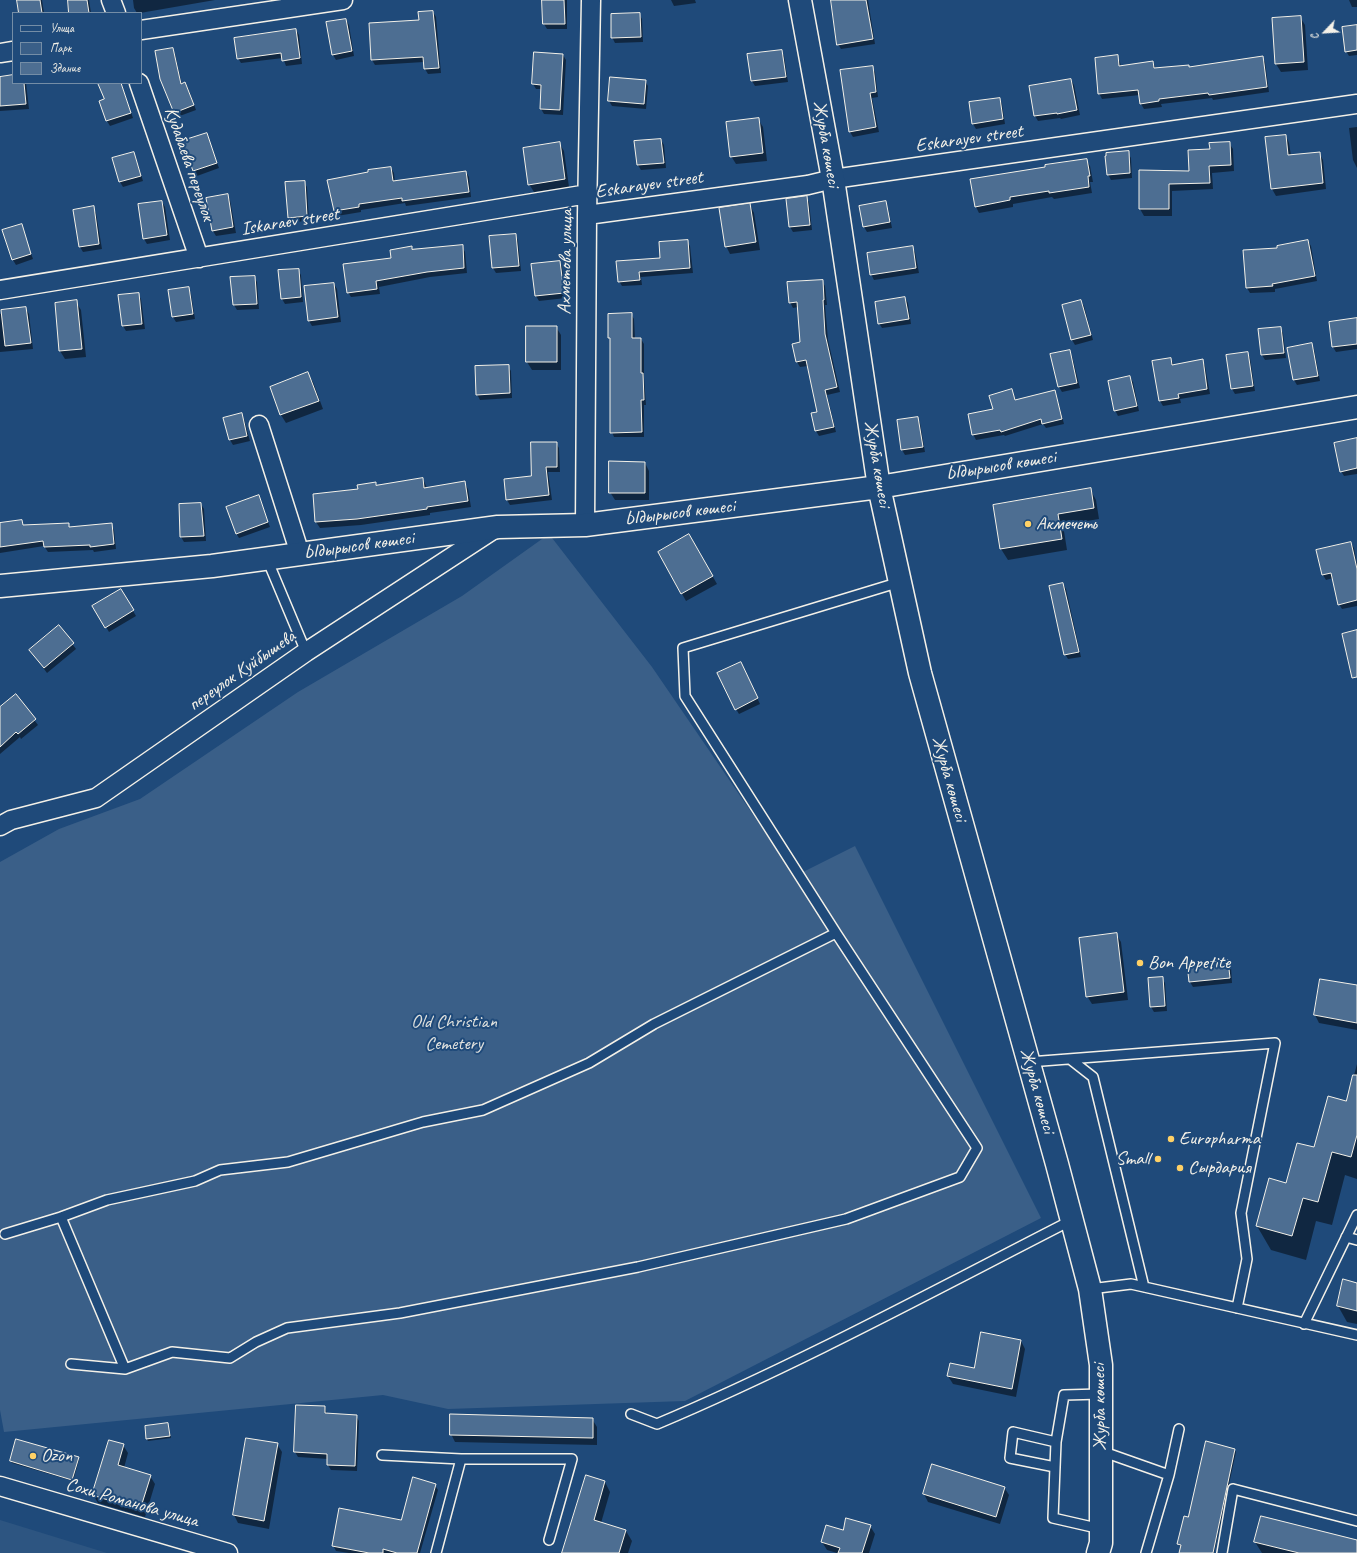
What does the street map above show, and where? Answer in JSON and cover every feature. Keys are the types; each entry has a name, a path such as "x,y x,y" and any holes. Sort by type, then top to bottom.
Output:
{"street":[{"path":"111,0 116,12"},
{"path":"142,30 343,0"},
{"name":"Ахметова улица","path":"585,525 587,215 591,0"},
{"name":"Журба көшесі","path":"800,0 833,180 880,487 920,674 1029,1062 1090,1289 1101,1365 1101,1543 1098,1553"},
{"path":"0,53 12,51"},
{"name":"Кудабаева переулок","path":"139,84 199,258"},
{"name":"Eskarayev street","path":"587,215 808,185 833,180 1357,104"},
{"name":"Iskaraev street","path":"0,290 588,194"},
{"name":"Ыдырысов көшесі","path":"0,586 212,566 498,527 585,525 880,487 1357,407"},
{"path":"259,425 300,554"},
{"name":"переулок Куйбышева","path":"0,826 10,820 96,798 306,652 498,527"},
{"name":"Сохи Романова улица","path":"0,1486 228,1553"}],"lane":[{"path":"267,559 306,652"},
{"path":"71,1364 125,1369 172,1352 230,1358 256,1342 287,1328 400,1313 654,1264 846,1219 960,1177 977,1148 836,933 685,696 683,648 900,582"},
{"path":"6,1234 61,1218 107,1200 195,1181 220,1170 288,1162 423,1122 483,1110 589,1063 654,1024 836,933"},
{"path":"1029,1062 1275,1043 1241,1213 1247,1259 1237,1308"},
{"path":"1070,1059 1093,1077 1144,1287"},
{"path":"1304,1324 1357,1215"},
{"path":"61,1218 125,1369"},
{"path":"631,1414 657,1424 711,1401 796,1362 1072,1220"},
{"path":"1346,1237 1357,1240"},
{"path":"1090,1289 1131,1284 1357,1336"},
{"path":"1101,1394 1064,1395 1056,1442 1053,1518 1101,1529"},
{"path":"1146,1553 1169,1475 1179,1429"},
{"path":"1055,1467 1010,1458 1013,1432 1056,1442"},
{"path":"1101,1451 1169,1475"},
{"path":"382,1455 461,1459 572,1459 549,1540"},
{"path":"436,1553 461,1459"},
{"path":"1222,1553 1233,1489 1357,1521"}],"shaded area":[{"path":"0,1520 107,1553 0,1553"}],"green space":[{"name":"Old Christian Cemetery","path":"549,534 652,667 795,876 855,846 1041,1218 685,1401 448,1409 383,1395 4,1432 0,1410 0,862 59,829 140,799 298,692 462,596"}],"building":[{"path":"17,0 40,0 42,12 19,12"},
{"path":"68,0 87,0 89,12 69,12"},
{"path":"542,0 564,0 565,24 543,24"},
{"path":"831,0 866,0 873,39 837,45"},
{"path":"433,11 439,68 424,69 423,57 371,60 369,23 419,20 418,12"},
{"path":"640,13 641,37 611,38 611,14"},
{"path":"1301,16 1304,62 1275,64 1272,18"},
{"path":"346,19 352,51 332,55 326,22"},
{"path":"1357,25 1357,50 1345,52 1342,27"},
{"path":"296,29 300,58 282,61 281,53 237,59 234,38"},
{"path":"173,48 181,84 185,82 194,105 174,113 160,79 155,51"},
{"path":"782,50 786,77 751,81 747,54"},
{"path":"534,52 563,54 560,110 540,109 541,85 532,84"},
{"path":"1118,55 1119,66 1153,61 1154,68 1189,65 1189,67 1263,56 1267,87 1209,95 1208,93 1159,99 1159,101 1140,104 1138,90 1098,94 1095,58"},
{"path":"873,66 876,92 870,93 876,127 849,132 840,70"},
{"path":"12,75 12,84 24,84 26,104 0,106 0,77"},
{"path":"610,77 646,80 644,104 608,101"},
{"path":"1071,79 1077,110 1034,116 1029,86"},
{"path":"98,84 121,84 131,113 106,121 99,101 104,99"},
{"path":"1000,98 1003,119 972,124 969,102"},
{"path":"759,118 763,153 730,157 726,122"},
{"path":"207,133 217,163 193,171 182,141"},
{"path":"1286,135 1288,155 1320,152 1323,183 1271,189 1265,137"},
{"path":"661,139 664,163 637,165 634,141"},
{"path":"560,142 565,179 528,185 523,148"},
{"path":"1230,142 1231,165 1209,166 1210,183 1169,184 1169,209 1139,209 1139,170 1189,171 1188,150 1210,149 1209,143"},
{"path":"1129,151 1130,173 1107,175 1106,153"},
{"path":"134,152 141,176 119,182 112,158"},
{"path":"1087,159 1090,176 1088,176 1089,187 1010,197 1010,200 975,207 970,179"},
{"path":"391,167 393,181 466,171 469,192 402,201 402,198 359,204 359,207 334,211 327,180 368,172 368,170"},
{"path":"305,181 307,216 288,218 285,182"},
{"path":"228,194 233,227 212,231 206,198"},
{"path":"807,196 810,225 789,227 786,199"},
{"path":"162,201 167,235 143,239 138,204"},
{"path":"886,201 890,222 863,227 859,206"},
{"path":"750,203 756,242 725,247 719,208"},
{"path":"94,206 99,244 79,247 73,210"},
{"path":"22,224 31,254 12,260 2,230"},
{"path":"516,234 519,266 492,268 489,236"},
{"path":"688,240 690,268 639,272 640,280 618,282 616,261 660,258 659,242"},
{"path":"1308,240 1315,276 1272,284 1273,286 1246,288 1243,250 1277,248 1277,246"},
{"path":"463,245 464,268 427,272 376,281 377,289 347,293 343,264 391,258 390,250 412,246 412,249"},
{"path":"913,246 916,268 870,275 867,253"},
{"path":"560,261 564,293 535,296 531,264"},
{"path":"299,269 301,297 281,299 278,270"},
{"path":"255,276 257,304 233,305 230,277"},
{"path":"823,280 825,334 837,387 825,390 834,427 815,431 811,413 817,412 806,360 796,362 792,344 800,342 797,302 789,303 787,282"},
{"path":"334,283 338,317 308,321 304,286"},
{"path":"189,287 193,314 172,317 168,290"},
{"path":"139,293 142,324 122,326 118,295"},
{"path":"905,297 909,319 878,324 875,302"},
{"path":"77,300 82,349 59,351 55,303"},
{"path":"1081,300 1091,335 1071,340 1062,305"},
{"path":"26,307 31,343 5,346 1,310"},
{"path":"632,313 632,338 641,338 641,373 643,373 644,400 641,400 642,432 610,433 610,338 608,338 608,314"},
{"path":"1357,318 1357,344 1332,347 1329,322"},
{"path":"526,326 557,326 557,362 526,362"},
{"path":"1281,327 1284,353 1261,355 1258,329"},
{"path":"1312,343 1318,376 1293,380 1287,348"},
{"path":"1070,350 1077,383 1058,387 1050,354"},
{"path":"1248,352 1253,386 1231,389 1226,355"},
{"path":"1171,358 1172,365 1203,359 1207,389 1178,394 1179,398 1159,401 1152,361"},
{"path":"509,365 510,393 476,395 475,366"},
{"path":"308,372 319,401 280,415 270,387"},
{"path":"1130,376 1137,406 1114,411 1108,381"},
{"path":"1012,389 1015,400 1055,390 1062,419 1042,424 1041,419 1001,432 1000,430 972,435 968,414 993,409 989,396"},
{"path":"242,413 247,436 229,440 223,418"},
{"path":"918,417 923,447 901,450 897,420"},
{"path":"1357,438 1357,468 1340,472 1334,443"},
{"path":"531,442 557,442 557,467 546,467 549,495 506,500 504,479 531,476"},
{"path":"609,461 645,462 645,493 609,493"},
{"path":"423,478 424,488 465,481 468,501 427,507 427,509 357,519 315,522 313,494 358,489 357,485 376,482 376,485"},
{"name":"Акмечеть","path":"1091,488 1094,508 1058,514 1062,539 1000,549 993,505"},
{"path":"259,495 268,522 236,534 226,507"},
{"path":"201,503 204,536 180,537 179,504"},
{"path":"22,520 23,525 69,523 69,527 112,523 114,544 90,547 90,545 44,547 43,541 0,547 0,523"},
{"path":"689,534 713,576 681,594 658,552"},
{"path":"1351,542 1357,569 1357,600 1338,605 1331,573 1322,575 1316,550"},
{"path":"1063,583 1079,652 1064,655 1049,586"},
{"path":"121,589 134,610 105,628 92,606"},
{"path":"59,625 74,643 44,668 29,650"},
{"path":"1357,630 1357,677 1352,678 1342,634"},
{"path":"741,662 758,698 735,710 717,673"},
{"path":"16,694 36,719 18,734 16,732 0,747 0,707"},
{"path":"1117,933 1124,992 1086,997 1079,938"},
{"path":"1228,960 1230,978 1189,982 1187,964"},
{"path":"1163,977 1165,1006 1150,1007 1148,978"},
{"path":"1320,979 1357,985 1357,1023 1314,1015"},
{"path":"1353,1075 1357,1075 1357,1135 1351,1157 1332,1152 1318,1202 1303,1198 1292,1236 1256,1226 1269,1178 1286,1183 1297,1143 1314,1147 1328,1096 1346,1101"},
{"path":"1343,1279 1357,1283 1357,1311 1337,1306"},
{"path":"981,1332 1021,1340 1012,1389 947,1376 950,1363 974,1368"},
{"path":"296,1405 325,1406 325,1413 357,1415 355,1466 327,1465 327,1454 294,1452"},
{"path":"450,1414 593,1418 593,1438 450,1435"},
{"path":"168,1423 170,1436 146,1439 145,1426"},
{"path":"246,1438 278,1443 264,1521 233,1515"},
{"path":"16,1439 79,1457 72,1480 10,1461"},
{"path":"109,1440 124,1444 118,1465 151,1475 140,1510 92,1495"},
{"path":"1206,1441 1235,1449 1213,1553 1179,1553 1181,1545 1177,1544 1184,1516 1188,1517"},
{"path":"932,1464 1005,1487 996,1517 923,1494"},
{"path":"586,1475 605,1481 594,1520 626,1530 619,1553 562,1553"},
{"path":"413,1477 436,1484 417,1553 397,1553 383,1549 383,1553 369,1553 332,1546 339,1508 401,1520"},
{"path":"1261,1516 1357,1540 1357,1553 1299,1553 1254,1542"},
{"path":"846,1518 871,1525 862,1553 838,1553 840,1548 821,1542 826,1525 843,1530"}],"place":[{"name":"Акмечеть","path":"1028,524"},
{"name":"Bon Appetite","path":"1140,963"},
{"name":"Europharma","path":"1171,1139"},
{"name":"Small","path":"1158,1159"},
{"name":"Сырдария","path":"1180,1168"},
{"name":"Ozon","path":"33,1456"}]}
